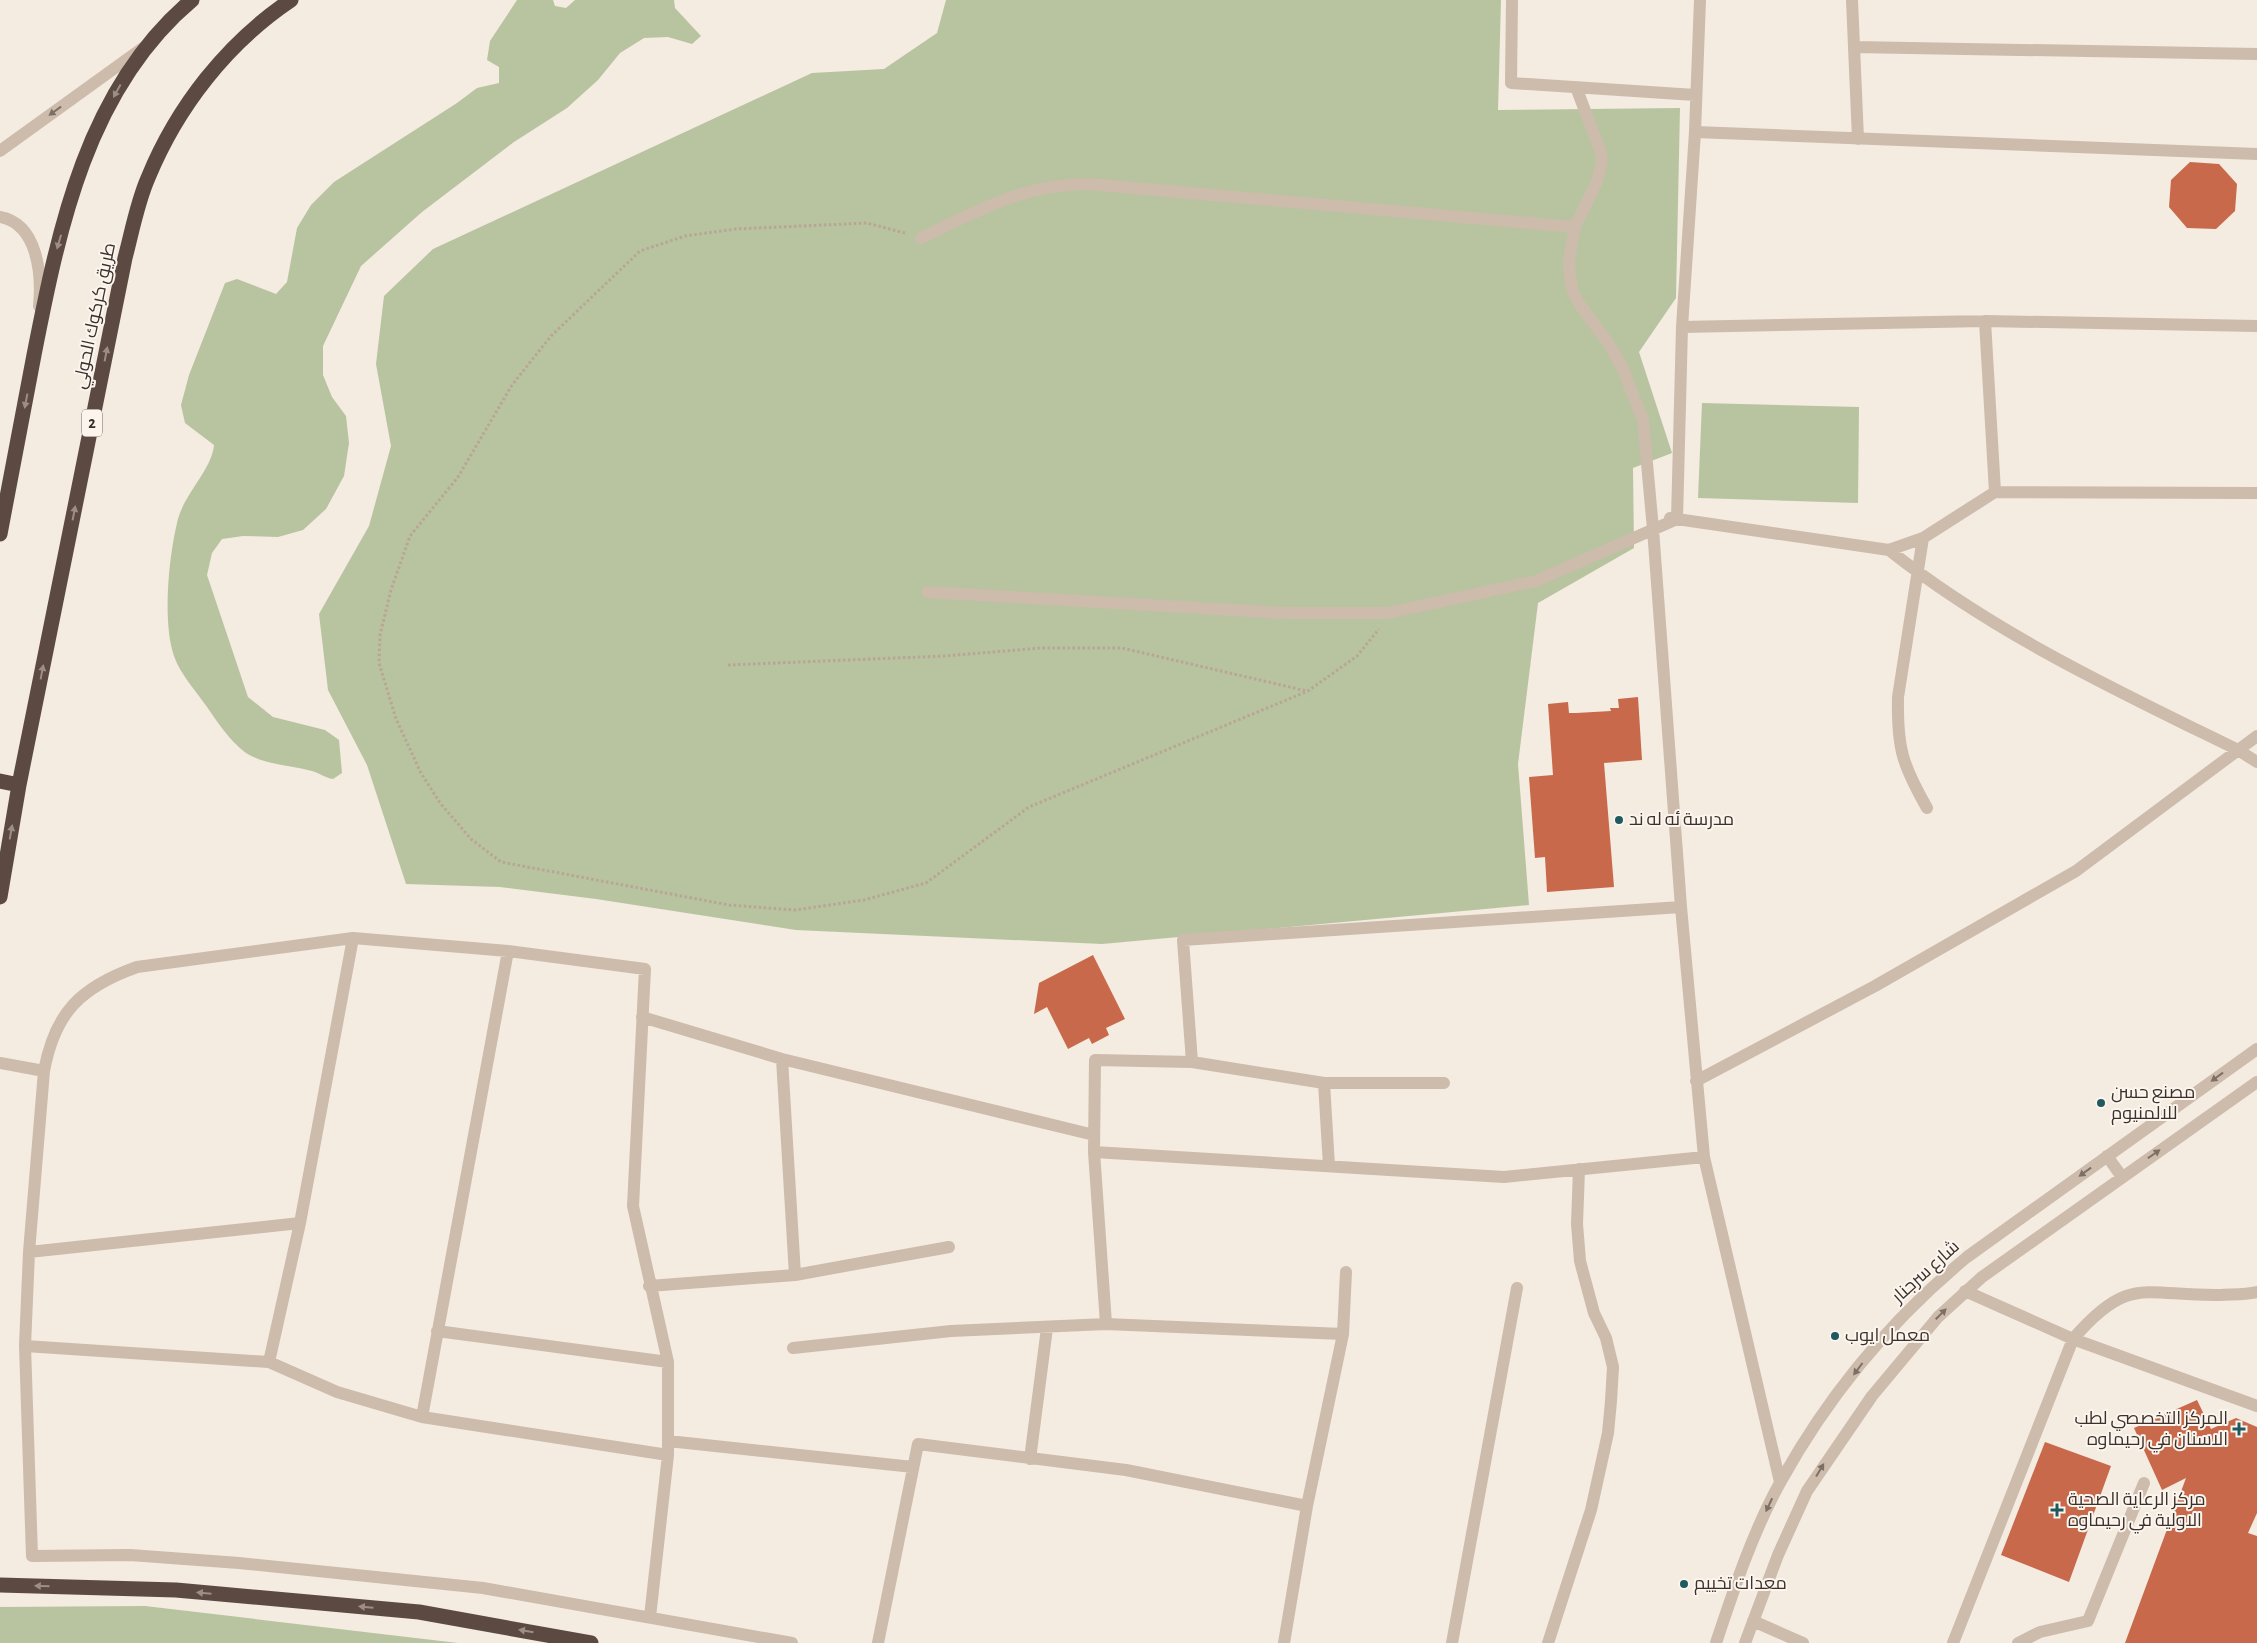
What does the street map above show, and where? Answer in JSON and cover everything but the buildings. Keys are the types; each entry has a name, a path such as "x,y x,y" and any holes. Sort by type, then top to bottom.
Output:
{"highway":[{"path":"0,534 50,272 76,180 95,130 112,100 152,42 192,0"},
{"name":"طريق كركوك الحولي","path":"0,897 19,785 125,258 147,180 170,132 199,88 233,47 273,12 291,0"},
{"path":"0,781 19,785"},
{"path":"0,1585 176,1590 419,1612 592,1643"}],"street":[{"path":"1512,0 1511,83 1695,95"},
{"path":"1677,520 1682,327 1695,132 1700,0"},
{"path":"1852,0 1858,139"},
{"path":"0,151 152,42"},
{"path":"1854,47 2257,54"},
{"path":"1576,88 1601,153 1602,162 1597,181 1575,227 1569,260 1573,292 1580,305 1614,352 1635,396 1643,420 1653,522 1681,907 1704,1157 1780,1482"},
{"path":"1695,132 2257,154"},
{"path":"921,238 988,206 1027,191 1059,184 1088,184 1575,227"},
{"path":"0,217 16,222 25,231 34,253 40,295 34,357"},
{"path":"1682,327 1985,322 2257,326"},
{"path":"1985,322 1995,492"},
{"path":"928,592 1284,613 1388,613 1536,581 1653,522 1677,520 1889,550 1923,538 1995,492 2257,493"},
{"path":"1923,538 1898,697 1898,743 1911,780 1927,808"},
{"path":"1889,550 1917,572 1993,622 2089,677 2238,750 2257,762"},
{"path":"1696,1081 1875,986 2076,870 2257,736"},
{"path":"1192,1062 1183,940 1681,907"},
{"path":"269,1362 300,1223 352,938"},
{"path":"650,1617 668,1454 668,1362 649,1286 633,1206 645,969 508,950 352,938 136,967 108,977 91,987 58,1024 48,1046 44,1071 29,1252 25,1346 32,1556 130,1555 239,1563 483,1588 792,1643"},
{"path":"422,1417 508,950"},
{"path":"642,1016 782,1058 1094,1135"},
{"name":"شارع سرجنار","path":"1716,1643 1751,1547 1780,1482 1809,1436 1860,1365 1913,1305 1967,1257 2257,1049"},
{"path":"782,1058 795,1275"},
{"path":"1106,1324 1094,1152 1095,1060 1192,1062 1324,1083 1444,1083"},
{"path":"0,1063 44,1071"},
{"path":"1745,1643 1794,1519 1825,1462 1896,1365 1938,1317 1965,1292 2122,1177 2257,1082"},
{"path":"1324,1083 1329,1166"},
{"path":"1094,1152 1504,1177 1704,1157"},
{"path":"2107,1156 2122,1177"},
{"path":"1548,1643 1591,1510 1608,1433 1611,1401 1613,1368 1606,1338 1591,1305 1580,1261 1577,1224 1579,1169"},
{"path":"29,1252 300,1223"},
{"path":"649,1286 795,1275 948,1247"},
{"path":"1284,1643 1307,1506 1343,1334 1346,1272"},
{"path":"1452,1643 1517,1288"},
{"path":"1953,1643 2073,1339 2100,1310 2128,1294 2142,1291 2196,1295 2248,1294 2257,1292"},
{"path":"1965,1292 2073,1339 2257,1406"},
{"path":"793,1348 950,1332 1106,1324 1343,1334"},
{"path":"1030,1459 1048,1328"},
{"path":"437,1331 668,1362"},
{"path":"25,1346 269,1362 337,1392 422,1417 668,1454"},
{"path":"668,1440 913,1467"},
{"path":"878,1643 918,1444 1126,1470 1307,1506"},
{"path":"2018,1643 2040,1632 2088,1621 2144,1483"},
{"path":"1753,1621 1803,1643"}],"path":[{"path":"921,238 867,223 736,229 684,236 640,251 551,336 512,385 458,477 410,536 391,590 380,634 379,663 396,719 421,773 440,803 471,839 501,862 729,905 795,910 864,900 926,883 1029,808 1308,691 1357,656 1376,634 1388,613"},
{"path":"728,665 944,656 1041,648 1122,648 1308,691"}],"green space":[{"path":"517,0 553,0 555,6 566,8 575,0 674,0 675,8 701,36 692,44 668,37 644,38 620,53 598,80 567,108 514,142 422,212 361,266 323,346 323,375 332,397 346,416 349,443 344,476 326,509 303,530 278,537 243,536 222,539 212,553 207,575 248,697 273,717 325,730 339,740 342,773 333,779 312,771 261,760 246,753 225,732 180,669 170,642 168,588 178,519 181,509 209,463 214,445 185,423 181,405 189,375 225,283 237,279 276,294 287,282 297,228 311,205 334,182 457,103 477,88 499,83 499,67 487,60 490,41"},
{"path":"946,0 1501,0 1498,110 1680,108 1676,298 1639,352 1672,453 1633,468 1634,548 1538,603 1518,764 1529,905 1102,944 796,930 596,899 500,887 406,884 367,765 328,690 319,614 369,526 391,446 376,364 384,296 433,249 812,73 884,69 937,33"},
{"path":"1702,403 1859,407 1858,503 1698,498"},
{"path":"145,1606 458,1643 0,1643 0,1607"}],"place":[{"name":"مدرسة ئه له ند","path":"1619,820"},
{"name":"مصنع حسن للالمنيوم","path":"2101,1103"},
{"name":"معمل ايوب","path":"1835,1336"},
{"name":"المركز التخصصي لطب الاسنان في رحيماوه","path":"2239,1429"},
{"name":"مركز الرعاية الصحیة الاولية في رحيماوه","path":"2057,1510"},
{"name":"معدات تخييم","path":"1684,1584"}]}
